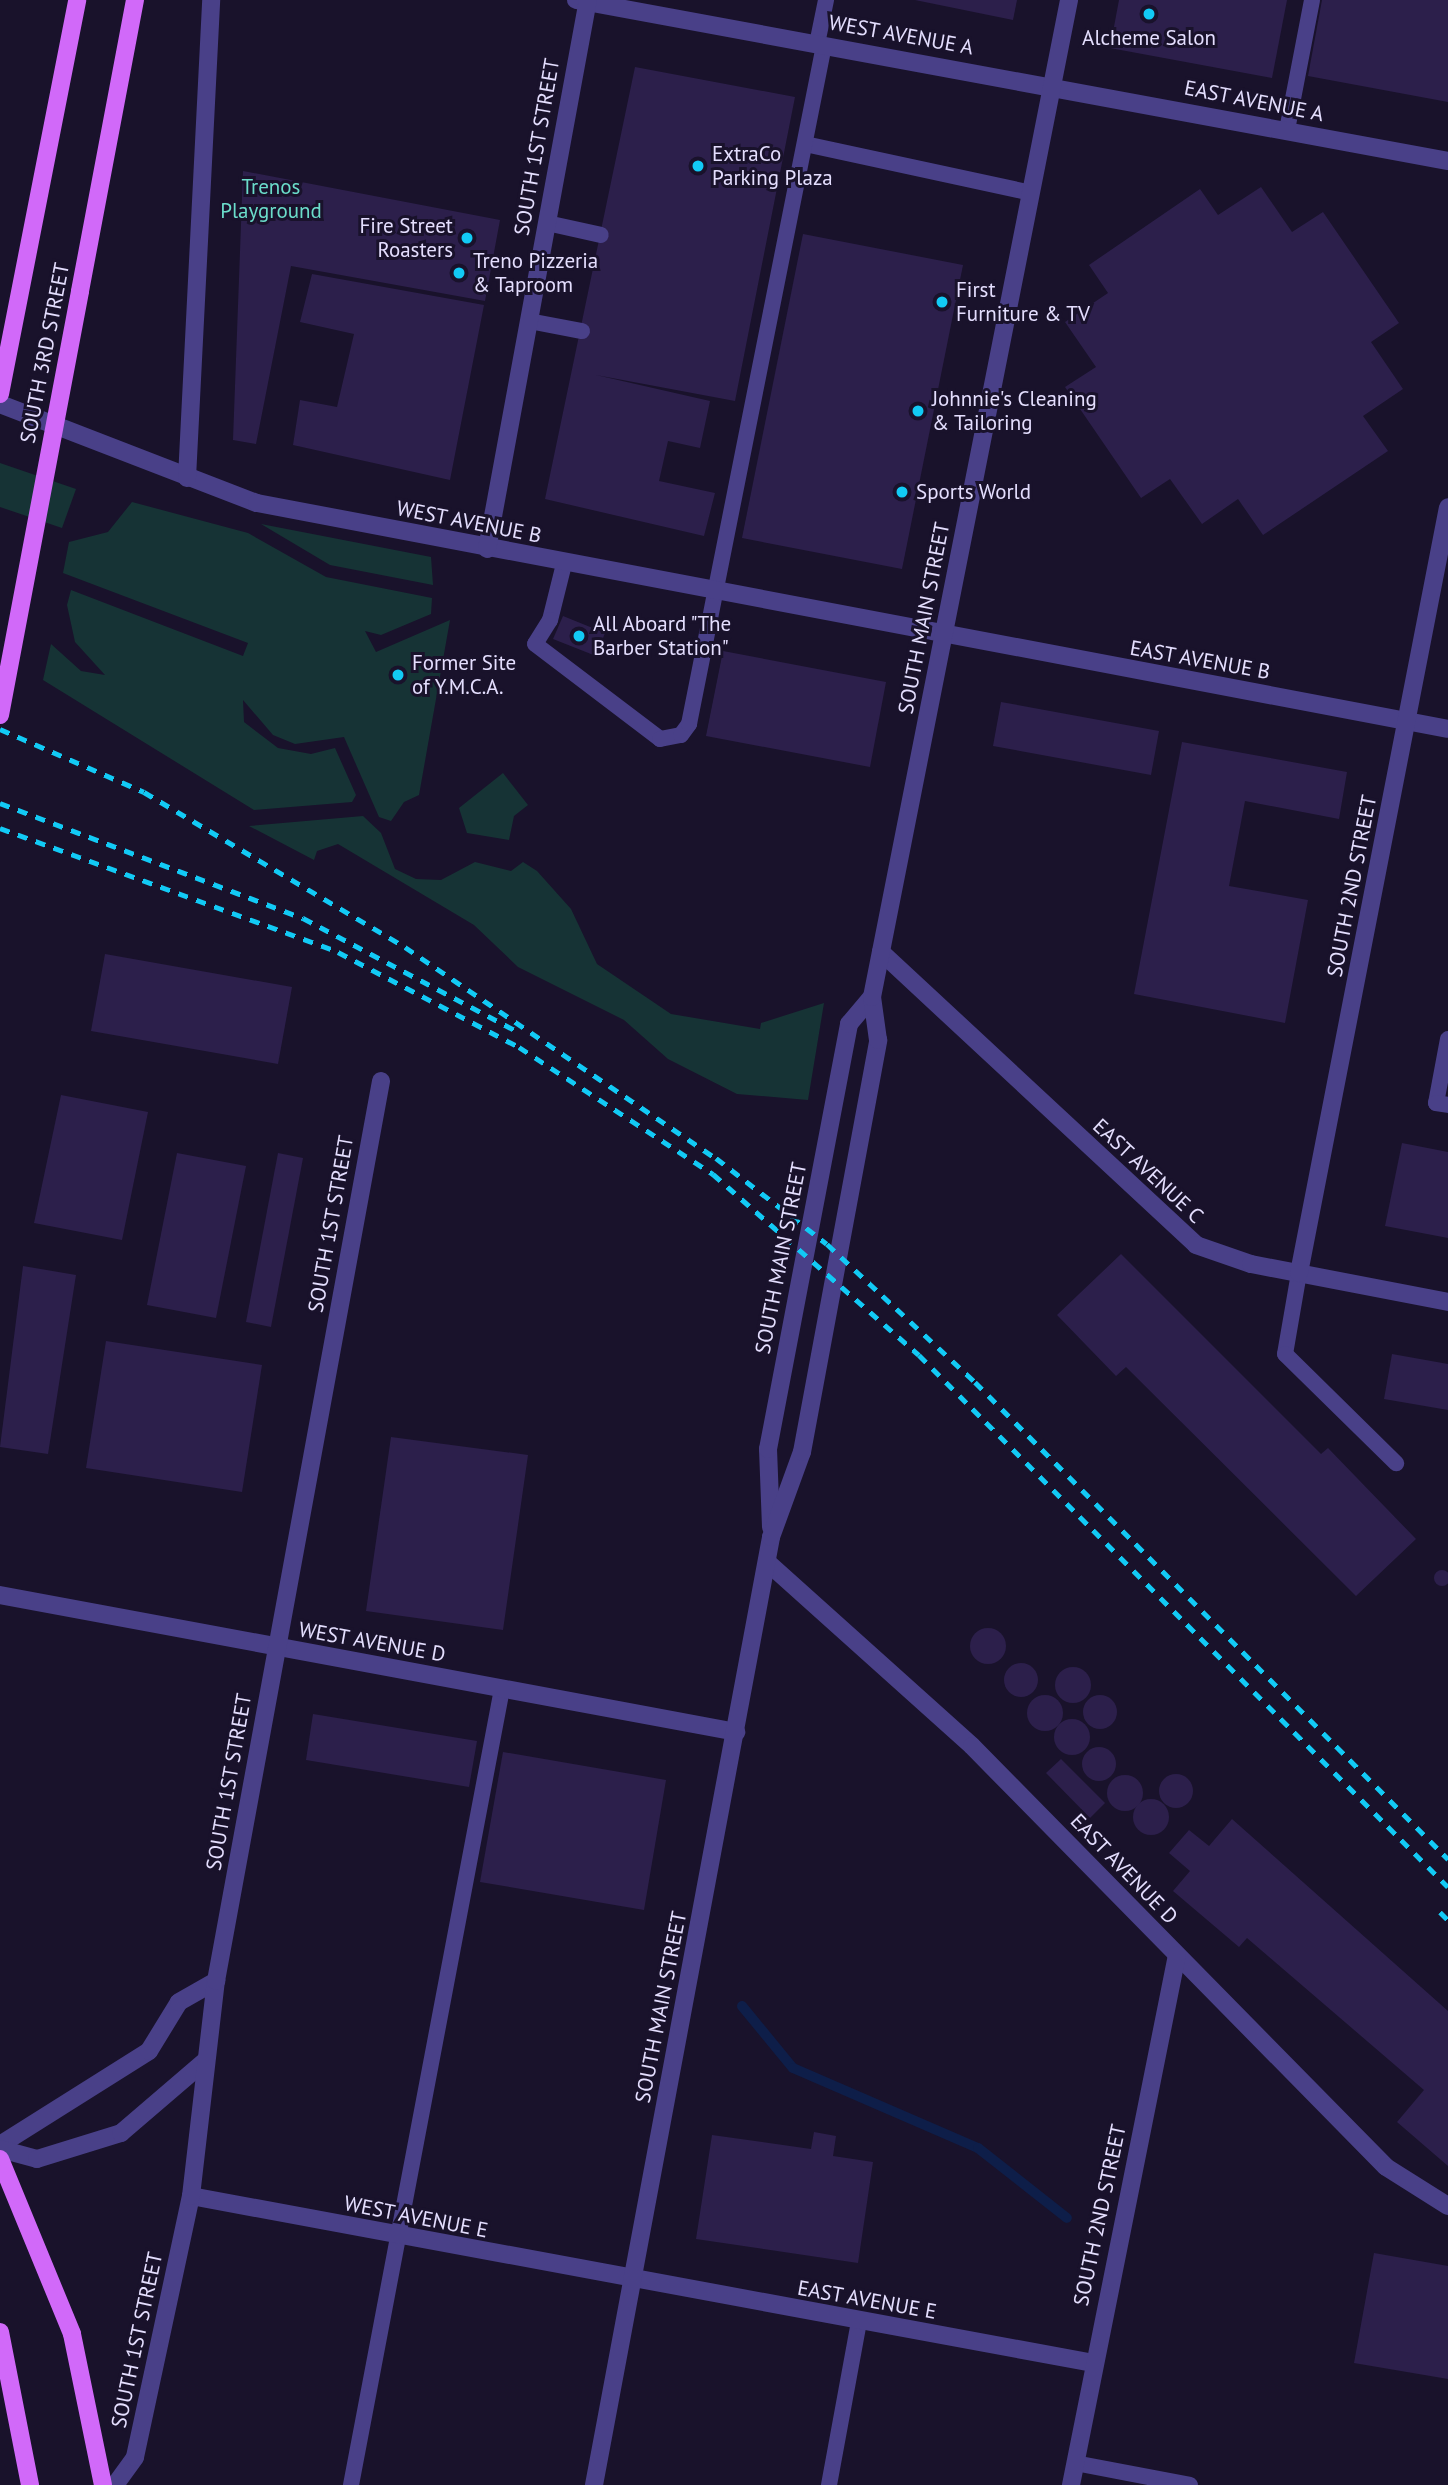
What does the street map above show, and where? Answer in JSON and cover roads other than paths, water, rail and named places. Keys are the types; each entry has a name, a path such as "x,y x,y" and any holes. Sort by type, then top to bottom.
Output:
{"main road":[{"name":"SOUTH 3RD STREET","path":"0,394 77,0"},
{"name":"SOUTH 3RD STREET","path":"0,715 135,0"},
{"name":"SOUTH 1ST STREET","path":"0,2159 72,2334 103,2485"},
{"path":"0,2332 30,2485"}],"street":[{"path":"187,478 211,0"},
{"name":"SOUTH MAIN STREET","path":"594,2485 766,1562 771,1538 802,1452 878,1040 872,997 1069,0"},
{"name":"WEST AVENUE A","path":"584,1 1052,85"},
{"name":"SOUTH 1ST STREET","path":"486,549 547,223 584,1"},
{"name":"EAST AVENUE A","path":"1052,85 1448,161"},
{"name":"WEST AVENUE B","path":"0,404 257,503 944,635"},
{"name":"SOUTH 2ND STREET","path":"1299,1273 1448,507"},
{"name":"EAST AVENUE B","path":"944,635 1448,729"},
{"name":"EAST AVENUE C","path":"881,952 1176,1230 1225,1257 1448,1302"},
{"name":"SOUTH MAIN STREET","path":"771,1538 768,1448 849,1024 872,997"},
{"name":"SOUTH 1ST STREET","path":"115,2485 135,2458 191,2196 216,1981 381,1081"},
{"name":"EAST AVENUE D","path":"766,1562 972,1746 1386,2167 1448,2206"},
{"name":"WEST AVENUE D","path":"0,1595 736,1732"},
{"name":"SOUTH 2ND STREET","path":"1071,2485 1093,2363 1177,1955"},
{"path":"0,2147 149,2051 179,2002 216,1981"},
{"path":"0,2147 37,2159 121,2133 205,2061"},
{"name":"WEST AVENUE E","path":"191,2196 633,2283"},
{"name":"EAST AVENUE E","path":"633,2283 1093,2363"}],"lane":[{"path":"564,564 550,620 535,644 660,739 681,735 689,724 805,144 825,0"},
{"path":"1286,130 1312,0"},
{"path":"805,144 1031,193"},
{"path":"547,223 601,235"},
{"path":"528,321 582,331"},
{"path":"1448,1039 1436,1103 1448,1105"},
{"path":"1299,1273 1285,1354 1396,1464"},
{"path":"351,2485 502,1689"},
{"path":"829,2485 859,2322"},
{"path":"1075,2463 1190,2485"}],"waterway":[{"path":"742,2006 793,2068 978,2148 1067,2218"}],"railway":[{"path":"0,729 144,792 405,947 716,1158 827,1244 975,1382 1448,1859"},
{"path":"0,803 303,918 516,1031"},
{"path":"0,828 338,952 519,1047 713,1174 919,1355 1448,1887"},
{"path":"1440,1912 1448,1920"}],"place":[{"name":"Alcheme Salon","path":"1149,14"},
{"name":"ExtraCo Parking Plaza","path":"698,166"},
{"name":"Fire Street Roasters","path":"467,238"},
{"name":"Treno Pizzeria & Taproom","path":"459,273"},
{"name":"First Furniture & TV","path":"942,302"},
{"name":"Johnnie's Cleaning & Tailoring","path":"918,411"},
{"name":"Sports World","path":"902,492"},
{"name":"All Aboard \"The Barber Station\"","path":"579,636"},
{"name":"Former Site of Y.M.C.A.","path":"398,675"}],"park label":[{"name":"Trenos Playground","path":"271,199"}]}
